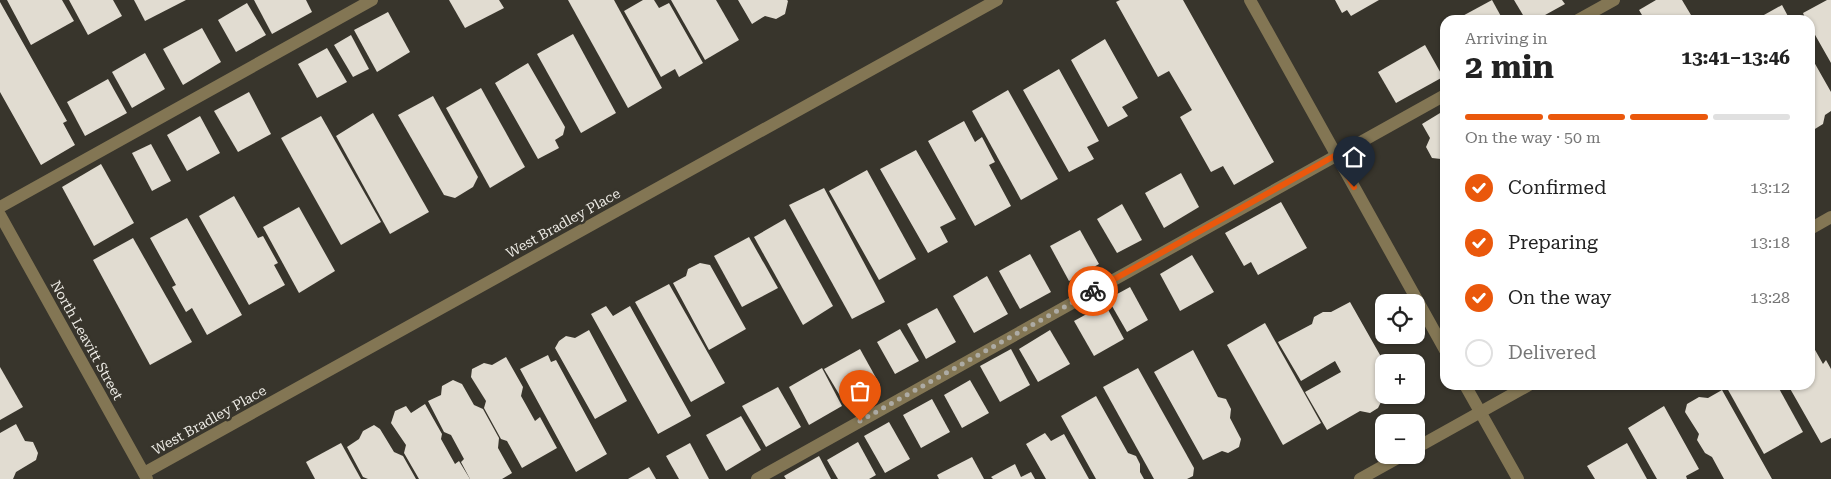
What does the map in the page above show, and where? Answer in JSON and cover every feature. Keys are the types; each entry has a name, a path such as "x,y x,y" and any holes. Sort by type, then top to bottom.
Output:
{"street":[{"path":"0,207 372,0"},
{"name":"West Bradley Place","path":"146,476 997,0"},
{"path":"1250,0 1440,341"},
{"path":"1587,15 1614,0"},
{"path":"757,479 1440,98"},
{"name":"North Leavitt Street","path":"0,215 146,476"},
{"path":"1815,226 1831,217"},
{"path":"1468,390 1518,479"},
{"path":"1425,443 1520,390"},
{"path":"1360,479 1387,464"}],"building":[{"path":"7,0 62,0 74,21 31,45"},
{"path":"69,0 113,0 122,16 88,35"},
{"path":"134,0 186,0 145,21"},
{"path":"254,0 306,0 312,12 272,34"},
{"path":"449,0 499,0 504,8 465,28"},
{"path":"568,0 614,0 662,88 628,108"},
{"path":"643,0 654,0 659,8 669,3 703,63 679,77 675,69 661,77 624,11"},
{"path":"671,0 716,0 739,40 705,60"},
{"path":"738,0 788,1 785,14 776,19 765,16 752,24"},
{"path":"1120,0 1183,0 1274,162 1234,185 1223,166 1211,172 1180,117 1192,110 1169,71 1158,77 1116,2"},
{"path":"1335,0 1379,0 1351,16 1347,10 1342,13"},
{"path":"1492,0 1500,15 1464,15"},
{"path":"1514,0 1562,0 1565,4 1545,15 1523,15"},
{"path":"1656,0 1682,0 1691,15 1642,15 1639,10"},
{"path":"1827,0 1831,0 1831,63 1815,35 1815,15 1804,15 1803,13"},
{"path":"0,2 67,121 63,123 75,145 41,165 0,92"},
{"path":"247,3 266,35 236,52 218,20"},
{"path":"1782,5 1787,15 1764,15"},
{"path":"388,12 410,52 377,72 354,30"},
{"path":"202,28 221,62 183,85 163,49"},
{"path":"573,34 616,113 581,133 537,54"},
{"path":"351,35 369,69 353,77 334,45"},
{"path":"1105,39 1138,98 1122,107 1128,116 1108,127 1071,60"},
{"path":"1425,45 1440,72 1440,79 1396,103 1378,72"},
{"path":"327,48 347,82 317,98 298,64"},
{"path":"145,53 165,89 132,108 112,72"},
{"path":"528,63 565,127 563,135 555,140 559,148 538,159 495,83"},
{"path":"1815,64 1831,92 1831,111 1825,115 1823,124 1815,129"},
{"path":"1059,69 1099,141 1087,147 1094,159 1069,172 1023,90"},
{"path":"108,79 127,113 85,136 67,102"},
{"path":"481,88 525,167 490,188 446,108"},
{"path":"1008,90 1058,179 1021,200 972,111"},
{"path":"249,92 271,134 238,152 214,111"},
{"path":"433,96 478,177 473,187 455,198 444,195 398,115"},
{"path":"373,113 429,212 390,234 336,136"},
{"path":"1440,113 1440,159 1432,158 1426,147 1430,138 1422,124"},
{"path":"200,116 220,153 187,171 167,135"},
{"path":"321,116 381,222 341,245 281,138"},
{"path":"964,121 975,142 982,137 995,162 989,165 1011,206 975,226 928,141"},
{"path":"151,144 171,181 152,191 132,153"},
{"path":"916,150 956,219 940,227 948,242 928,253 880,169"},
{"path":"101,164 134,223 94,246 62,187"},
{"path":"867,170 916,259 879,280 829,191"},
{"path":"1181,173 1199,207 1164,228 1145,193"},
{"path":"824,188 885,302 852,319 789,205"},
{"path":"234,196 258,238 263,236 278,263 274,265 285,285 249,305 199,216"},
{"path":"1281,202 1307,248 1258,275 1251,262 1244,266 1225,233"},
{"path":"1122,204 1142,240 1117,253 1097,219"},
{"path":"299,207 335,271 299,293 263,227"},
{"path":"187,218 242,315 207,335 192,308 186,312 172,287 176,285 150,238"},
{"path":"785,219 833,306 803,325 754,237"},
{"path":"1080,230 1099,264 1069,281 1050,246"},
{"path":"749,237 778,288 742,307 714,256"},
{"path":"133,238 192,342 150,365 93,260"},
{"path":"1030,254 1051,292 1020,309 999,271"},
{"path":"1192,255 1214,292 1180,311 1160,274"},
{"path":"700,263 710,265 746,329 709,350 673,283 686,276 688,269"},
{"path":"987,276 1008,314 974,333 953,296"},
{"path":"669,284 725,383 691,402 635,302"},
{"path":"1130,287 1148,320 1127,332 1108,299"},
{"path":"1350,302 1379,354 1375,354 1375,404 1380,404 1378,408 1370,413 1360,411 1327,430 1305,392 1341,372 1335,361 1301,381 1278,342 1312,324 1314,317 1323,312 1331,312"},
{"path":"1105,304 1124,339 1094,356 1074,321"},
{"path":"606,306 613,316 630,306 691,416 658,434 591,314"},
{"path":"937,308 956,342 926,359 907,324"},
{"path":"1265,323 1321,423 1283,445 1227,345"},
{"path":"900,329 919,361 895,374 877,342"},
{"path":"589,330 627,401 595,419 555,348 559,341 566,336 575,338"},
{"path":"1050,330 1070,364 1038,382 1019,349"},
{"path":"860,349 880,385 845,404 824,369"},
{"path":"1011,349 1030,385 1000,402 980,366"},
{"path":"1193,350 1218,397 1226,399 1231,409 1230,418 1241,439 1239,447 1228,453 1222,451 1203,460 1154,372"},
{"path":"1815,350 1823,364 1826,360 1831,369 1831,438 1821,443 1791,390 1815,390"},
{"path":"548,355 551,362 556,360 607,454 576,472 520,369"},
{"path":"506,357 523,387 521,396 535,421 540,417 557,448 522,468 507,441 501,439 484,408 486,401 471,377 472,369 484,363 492,365"},
{"path":"0,367 23,407 0,420"},
{"path":"822,368 842,406 809,425 789,387"},
{"path":"1138,368 1194,468 1193,476 1187,479 1154,479 1103,387"},
{"path":"453,380 462,384 474,405 483,409 499,438 498,448 512,473 502,479 470,479 461,462 464,459 451,435 444,432 428,401 441,395 442,386"},
{"path":"970,380 989,413 962,428 944,395"},
{"path":"778,387 801,427 766,447 742,406"},
{"path":"1722,390 1772,479 1724,479 1712,457 1705,453 1697,440 1699,434 1685,412 1687,404 1699,397 1708,398"},
{"path":"1728,390 1780,390 1803,432 1764,454"},
{"path":"1096,396 1128,453 1136,456 1144,479 1096,479 1061,416"},
{"path":"932,399 950,432 921,448 903,415"},
{"path":"425,404 442,434 441,439 455,464 459,461 470,479 419,479 404,453 406,445 391,423 395,411 406,406 411,413"},
{"path":"1664,406 1699,469 1686,476 1687,479 1657,479 1628,428"},
{"path":"741,416 761,450 726,471 706,435"},
{"path":"889,422 910,459 885,473 864,436"},
{"path":"16,424 25,441 33,442 38,453 36,460 16,472 13,479 0,479 0,433"},
{"path":"374,425 380,429 394,452 403,456 416,479 368,479 363,477 347,447 359,439 363,431"},
{"path":"1045,433 1051,441 1064,434 1089,479 1046,479 1026,444"},
{"path":"858,442 876,475 869,479 838,479 827,460"},
{"path":"341,443 361,479 315,479 306,462"},
{"path":"690,443 709,479 679,479 666,456"},
{"path":"1627,443 1647,479 1595,479 1587,466"},
{"path":"819,456 831,479 786,479 784,476"},
{"path":"972,457 984,479 939,479 937,475"},
{"path":"1015,464 1021,477 1031,472 1035,479 993,479 991,477"},
{"path":"649,467 656,479 628,479"}],"way so far":[{"path":"860,421 1093,291"}],"route":[{"path":"1093,291 1336,155 1354,187"}]}
